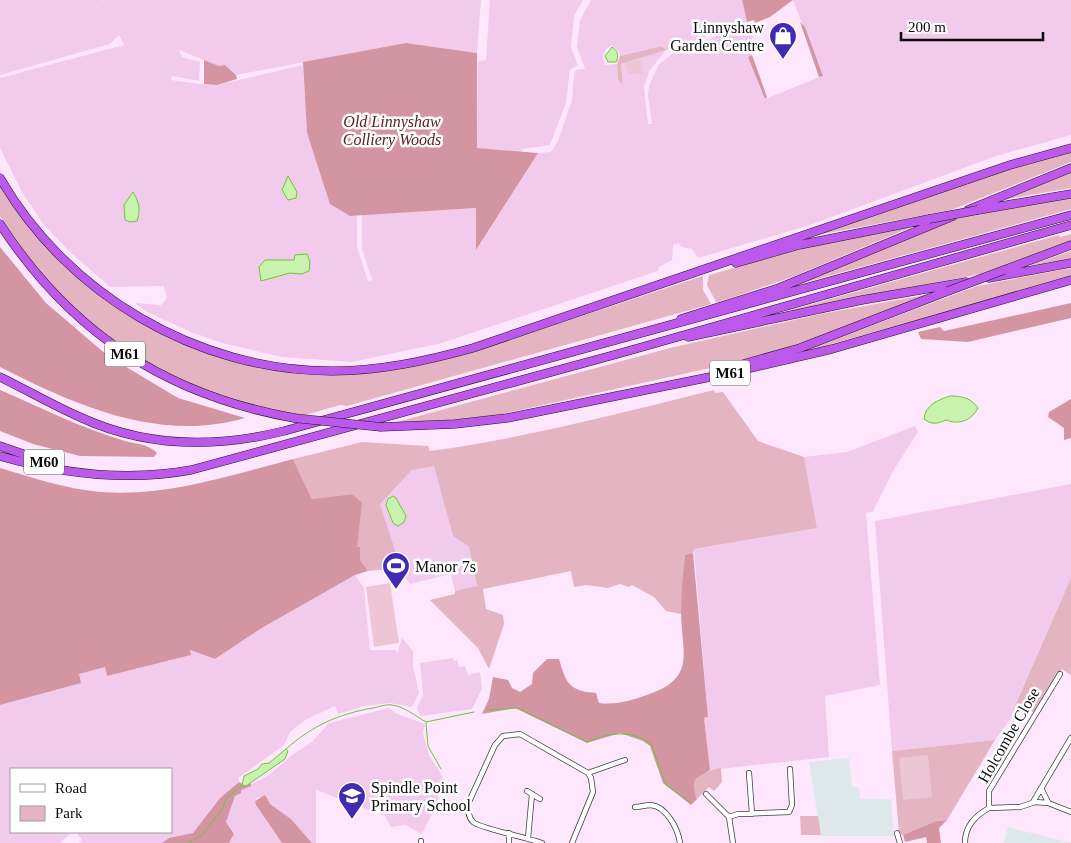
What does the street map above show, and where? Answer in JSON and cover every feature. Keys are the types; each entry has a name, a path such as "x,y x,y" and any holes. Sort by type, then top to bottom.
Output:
{"highway":[{"name":"M61","path":"0,178 41,236 65,262 104,294 165,332 196,345 244,360 307,370 382,369 426,361 473,348 1002,168 1071,148"},
{"path":"0,376 82,418 120,432 168,442 219,443 284,431 620,338 779,288 1071,168"},
{"name":"M61","path":"598,305 799,245 929,219 1071,194"},
{"path":"620,338 694,321 1071,216"},
{"name":"M61","path":"0,224 26,262 58,299 121,351 185,386 236,405 294,418 381,427 436,426 492,420 562,408 832,349 1071,280"},
{"path":"90,475 136,476 191,470 621,353 1071,225"},
{"name":"M61","path":"680,382 800,348 1071,245"},
{"path":"621,353 862,300 1071,263"},
{"name":"M60","path":"0,446 90,475"},
{"name":"M60","path":"0,456 30,464 90,475"}],"street":[{"name":"Holcombe Close","path":"989,808 989,791 1060,677"},
{"path":"542,843 476,825 470,818 468,809 498,740 509,734 520,734 588,773 591,778 593,792 572,843"},
{"path":"1033,802 1071,738"},
{"path":"588,773 625,760"},
{"path":"729,817 752,814 785,814 792,809 791,769"},
{"path":"748,773 752,814"},
{"path":"1040,788 1048,802"},
{"path":"528,838 530,792 540,799"},
{"path":"707,793 729,817 733,843"},
{"name":"Holcombe Close","path":"965,843 966,832 972,821 989,808 1020,807 1033,802 1048,802 1071,812"},
{"path":"634,807 652,805 656,807 676,826 680,843"},
{"path":"509,833 509,843"},
{"path":"897,833 900,843"}],"shaded area":[{"path":"0,0 103,0 104,2 104,0 481,0 477,53 406,43 236,75 225,65 219,66 179,50 182,57 200,62 199,81 172,76 171,80 200,84 217,85 303,65 307,134 350,216 357,215 357,247 368,281 372,280 362,249 362,215 476,208 477,249 538,153 551,152 558,141 572,100 574,74 576,70 585,69 577,47 580,20 591,0 742,0 747,22 666,50 650,70 644,87 648,124 652,124 648,96 649,85 659,64 676,51 746,25 755,23 756,32 748,45 752,55 748,57 765,99 822,76 793,0 1071,0 1071,135 996,156 810,225 698,258 692,249 681,247 679,243 673,245 672,260 659,267 658,271 442,343 352,362 282,357 222,343 191,332 145,311 135,303 161,305 167,298 164,286 110,287 68,250 44,225 22,192 0,148 0,78 124,45 119,35 110,44 0,75","holes":["612,45 619,52 620,56 662,46 665,50 621,64 623,83 618,80 617,64 605,65 603,56 606,49"]},
{"path":"490,0 583,0 574,16 571,47 578,65 570,70 566,103 550,145 523,149 521,152 477,148 478,61 486,60"},
{"path":"612,47 617,52 617,60 616,62 608,62 605,56"},
{"path":"641,59 643,73 628,74 625,63"},
{"path":"288,176 297,192 296,198 288,200 282,190"},
{"path":"133,192 138,202 139,214 137,221 130,222 125,220 124,205"},
{"path":"307,254 310,262 309,271 302,274 290,273 261,281 259,267 265,260 294,260 295,255"},
{"path":"950,396 966,398 978,408 972,416 960,422 946,420 935,423 924,419 930,407 937,401"},
{"path":"915,426 918,432 893,471 873,511 866,513 880,685 825,696 829,757 710,770 704,718 708,717 694,549 817,528 804,457 847,452"},
{"path":"434,465 453,536 469,547 477,587 455,591 451,574 410,584 403,574 380,504 412,470"},
{"path":"1071,484 1071,578 1016,702 1020,706 995,740 892,751 875,521"},
{"path":"393,496 406,516 404,522 398,526 393,523 386,505 388,499"},
{"path":"355,575 364,588 370,650 396,650 397,654 402,638 413,651 413,666 419,693 412,707 390,703 364,706 338,714 335,706 305,720 290,732 284,745 238,778 239,782 220,798 193,833 169,838 162,843 79,843 82,840 77,833 172,833 172,768 10,768 10,833 71,833 60,843 0,843 0,705 80,683 78,674 105,667 107,676 191,655 190,650 215,659 260,629"},
{"path":"390,583 399,643 374,647 366,587"},
{"path":"453,658 454,661 457,660 459,667 465,666 468,675 480,672 482,689 472,709 420,716 417,707 423,695 420,663"},
{"path":"389,708 397,714 425,724 423,733 429,755 443,777 440,783 438,801 422,834 405,825 391,827 385,816 316,790 316,843 312,843 291,819 258,797 255,800 256,805 282,843 229,843 234,834 226,822 235,795 240,790 269,775 292,755 312,742 329,723"},
{"path":"286,749 288,751 285,759 246,786 242,785 244,776 258,769 262,764 269,763"},
{"path":"928,755 932,797 903,800 899,758"},
{"path":"849,758 852,787 859,787 860,799 891,799 894,836 821,836 809,762"},
{"path":"1008,827 1071,843 1004,843"}],"green space":[{"path":"742,0 793,0 770,17 755,23 754,20 747,22"},
{"path":"800,22 805,27 823,76 819,77"},
{"name":"Old Linnyshaw Colliery Woods","path":"406,43 477,53 477,148 538,153 476,250 476,208 350,216 330,204 307,133 303,62"},
{"path":"662,46 666,50 621,64 623,84 618,80 617,64 620,56"},
{"path":"752,55 767,97 765,99 748,57"},
{"path":"204,60 219,66 225,65 236,75 237,79 217,85 204,84"},
{"path":"1071,152 1071,162 951,210 812,236 1014,167"},
{"path":"1071,171 1071,188 1007,199"},
{"path":"0,184 34,232 75,274 122,310 172,338 227,358 284,370 343,374 418,366 481,349 703,276 703,290 711,304 347,406 340,405 302,416 252,408 183,382 139,358 100,331 69,304 39,272 0,216"},
{"path":"1071,197 1071,209 792,286 962,216"},
{"path":"914,226 792,277 719,302 716,302 707,285 709,275 818,244"},
{"path":"1071,234 1071,241 986,273 784,312 1059,235 1060,237"},
{"path":"0,247 46,303 108,356 178,398 245,418 213,425 181,426 149,423 118,416 58,395 0,367"},
{"path":"1071,251 1071,259 1031,265"},
{"path":"1071,268 1071,277 799,353 977,286"},
{"path":"930,294 816,338 751,359 498,415 460,420 393,423 670,348 821,314"},
{"path":"1071,303 1071,318 968,342 921,339 918,332 940,327 944,331"},
{"path":"0,390 77,424 109,436 146,446 157,453 154,457 80,456 33,444 0,431"},
{"path":"714,390 715,393 723,392 758,441 804,457 817,528 694,549 693,553 685,555 681,614 666,611 654,597 632,585 629,587 620,584 608,588 586,585 574,587 571,571 483,589 486,609 503,615 504,624 489,669 478,648 430,600 477,586 469,547 453,536 434,466 412,470 380,504 401,568 368,571 360,560 360,547 357,547 352,494 312,499 293,459 362,442 428,446 430,451 466,446 573,424"},
{"path":"1071,399 1071,438 1064,440 1064,428 1048,417 1049,412"},
{"path":"293,459 312,499 352,494 362,503 357,547 360,547 360,560 368,571 355,575 260,629 215,659 190,650 191,655 107,676 105,667 79,674 81,683 0,705 0,468 50,483 101,492 125,493 174,488 222,478"},
{"path":"693,553 708,717 704,718 710,770 695,781 694,788 697,799 691,805 663,783 650,746 643,741 620,733 587,743 515,708 482,714 489,699 493,677 508,680 512,688 520,692 532,684 533,673 547,659 559,659 570,684 574,688 596,693 599,703 616,703 644,696 672,682 679,674 683,664 682,584 685,555"},
{"path":"1071,578 1071,675 1062,669 1034,713 1023,705 1020,706 1016,703"},
{"path":"995,740 947,820 936,821 903,835 899,833 892,751"},
{"path":"721,768 722,782 714,791 709,787 697,799 692,787 697,779 708,771"},
{"path":"239,782 246,786 251,783 251,786 241,790 241,793 235,796 226,822 234,834 229,843 162,843 169,838 193,833 220,798"},
{"path":"265,795 270,804 291,819 312,843 282,843 256,805 255,801"},
{"path":"800,816 818,816 821,835 801,835"},
{"path":"947,820 939,828 941,843 927,843 926,837 905,842 903,835 936,821"}],"waterway":[{"path":"286,749 326,722 348,714 385,705 401,708 426,722 474,712"},
{"path":"487,710 518,708 587,742 603,736 619,734 627,734 643,739 651,744 666,785 691,803"},
{"path":"426,723 428,746 441,769"},
{"path":"188,843 202,835 223,808 226,799 242,785"}],"place":[{"name":"Linnyshaw Garden Centre","path":"783,60"},
{"name":"Manor 7s","path":"396,590"},
{"name":"Spindle Point Primary School","path":"352,820"}]}
